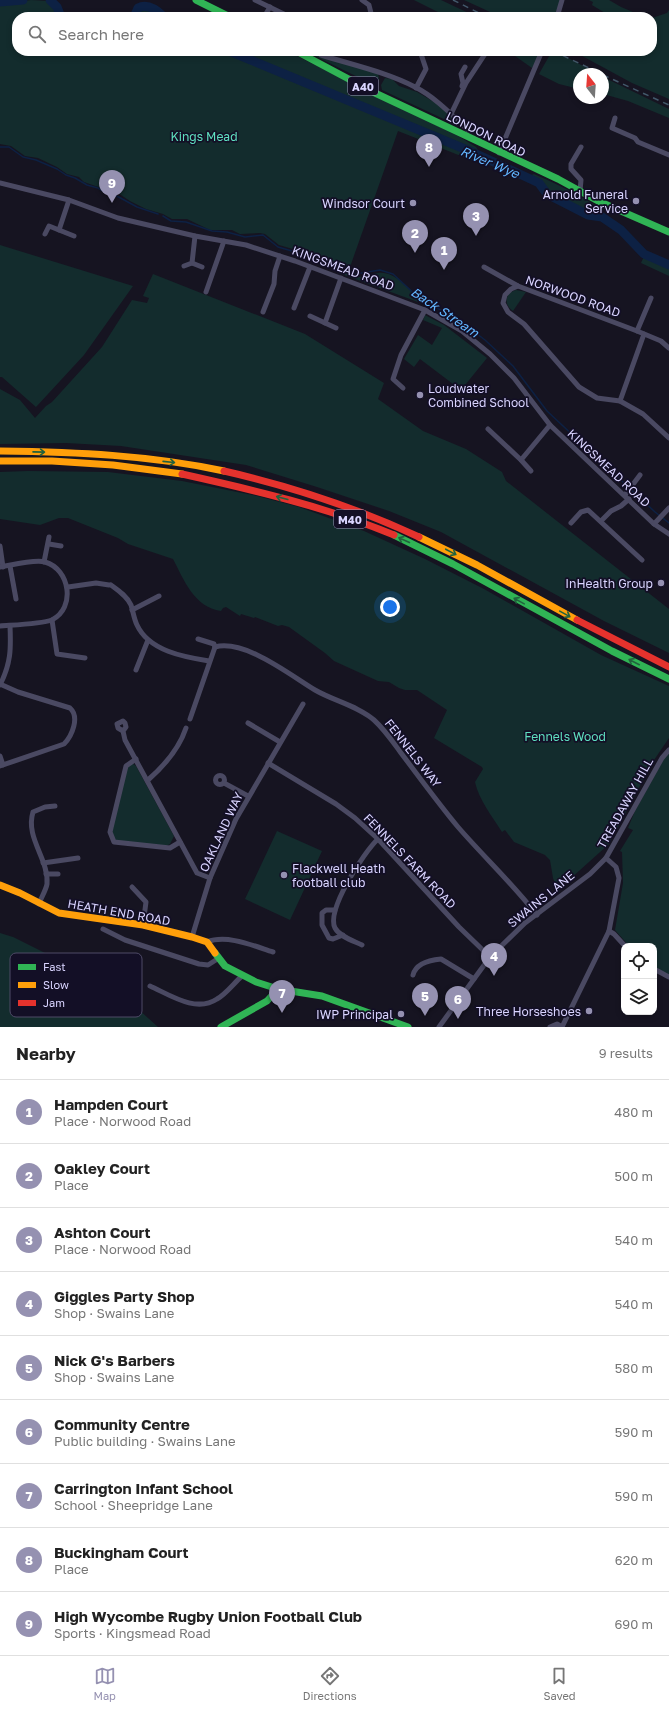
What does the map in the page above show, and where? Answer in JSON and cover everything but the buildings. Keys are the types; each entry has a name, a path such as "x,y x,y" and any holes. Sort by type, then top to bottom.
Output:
{"main road":[{"path":"196,0 220,12"},
{"name":"LONDON ROAD","path":"305,56 375,93 558,179 638,219 669,232"},
{"name":"M40","path":"0,451 65,453 176,462 244,476 348,507 390,523 438,545 641,655 669,667"},
{"name":"M40","path":"0,461 52,461 114,465 175,472 258,491 370,525 406,540 612,651 657,674 669,678"},
{"name":"HEATH END ROAD","path":"0,885 20,893 59,913 143,924 207,942"},
{"path":"207,942 225,966 256,982 278,989 322,996 408,1027"},
{"path":"221,1027 267,1002 278,989"}],"street":[{"path":"255,0 280,12"},
{"path":"362,0 369,5 371,12"},
{"path":"558,12 562,0"},
{"path":"267,12 270,7"},
{"name":"LONDON ROAD","path":"324,56 383,74 416,88 450,113 468,130"},
{"path":"416,88 426,69 422,56"},
{"path":"450,113 466,83 484,56"},
{"path":"499,152 540,56"},
{"path":"450,113 463,83 461,74 465,67"},
{"path":"615,118 612,128 635,138 638,142 669,155"},
{"path":"580,191 581,180 571,169 571,164 581,147"},
{"name":"KINGSMEAD ROAD","path":"0,183 70,200 118,218 196,236 246,245 341,278 425,310 462,331 490,354 514,378 550,425 627,497 658,519 669,534"},
{"path":"59,230 70,200"},
{"path":"45,234 49,226 74,236"},
{"path":"192,263 196,236"},
{"path":"206,292 224,241"},
{"path":"263,312 274,284 275,271 280,256"},
{"path":"184,266 192,263 202,267"},
{"path":"294,308 310,267"},
{"name":"NORWOOD ROAD","path":"484,267 518,286 658,339 669,348"},
{"path":"325,323 341,278"},
{"path":"518,286 511,289 505,295 503,303 508,312 524,324 579,387 597,398 620,401 643,414 669,438"},
{"path":"637,331 651,298"},
{"path":"403,388 392,379 400,355 425,310"},
{"path":"310,316 336,328"},
{"path":"620,401 644,334"},
{"path":"521,460 550,425"},
{"path":"488,429 532,471"},
{"path":"601,521 611,511 621,506 640,475"},
{"path":"658,519 669,508"},
{"path":"571,523 581,512 588,510 642,560"},
{"path":"44,562 49,544 49,537"},
{"path":"49,544 61,546"},
{"path":"0,546 2,567 44,562 58,569 68,587 66,601 61,612 52,620 0,626"},
{"path":"10,566 16,599"},
{"path":"68,587 96,583 110,585 123,594 131,604 137,625 148,640 165,650 192,658 209,661"},
{"path":"132,610 159,596"},
{"path":"52,620 57,654 85,658"},
{"path":"0,756 2,766 64,744 70,739 75,719 74,711 70,708 0,685 5,676 11,654 10,626"},
{"path":"190,719 215,647 214,644 198,639"},
{"path":"136,670 148,640"},
{"name":"FENNELS WAY","path":"215,647 223,645 252,652 297,677 316,690 355,708 374,720 388,735 459,827 516,888 537,915"},
{"name":"OAKLAND WAY","path":"192,937 210,878 236,818 303,704"},
{"path":"248,723 280,742"},
{"path":"148,780 162,768 182,740 186,728"},
{"path":"123,731 125,740 198,873 210,878"},
{"name":"TREADAWAY HILL","path":"600,865 606,858 662,758 669,750"},
{"path":"136,759 126,766 110,832 114,842 170,848 180,842"},
{"name":"FENNELS FARM ROAD","path":"268,763 336,804 355,818 378,839 459,927 490,957"},
{"path":"224,783 248,796"},
{"path":"39,904 47,884 46,874 34,843 30,819 33,812 44,807 55,806"},
{"path":"362,945 343,935 336,928 333,920 335,910 353,872 372,844 378,839"},
{"path":"43,863 78,858"},
{"path":"550,1027 557,1024 562,1027 609,931 619,878 616,867 606,858"},
{"name":"SWAINS LANE","path":"439,1027 490,957 525,923 600,865"},
{"path":"46,874 58,874"},
{"path":"132,887 146,902 143,924"},
{"path":"335,910 326,910 322,913 322,925 329,938 333,940 343,935"},
{"path":"103,929 125,940 199,964 208,965 219,958"},
{"path":"609,931 622,943"},
{"path":"207,942 213,940 224,940 244,943 273,952"},
{"path":"413,975 416,968 425,963 442,959 474,979"},
{"path":"657,971 669,977"},
{"path":"150,986 188,1004 205,1004 217,1000 242,976"}],"green space":[{"name":"Kings Mead","path":"31,0 49,1 56,12 12,12 12,56 235,56 478,156 476,162 398,131 350,267 343,265 336,266 317,256 279,245 265,234 240,234 232,230 210,230 187,219 172,219 163,214 146,209 115,191 110,191 84,182 79,177 67,174 57,167 38,158 25,156 11,146 0,144 0,5"},
{"path":"414,0 441,0 466,12 438,12"},
{"path":"464,0 561,0 556,12 490,12"},
{"path":"589,0 609,0 633,12 603,12 592,5 593,2"},
{"path":"144,7 157,12 138,12 139,9"},
{"path":"669,10 669,99 632,83 609,71 609,68 604,68 582,56 657,56 657,16 667,13"},
{"path":"249,56 297,56 458,136 476,147 478,150"},
{"path":"315,56 324,56 378,73 379,79 372,84"},
{"path":"515,56 538,56 532,68"},
{"path":"549,56 564,56 587,68 573,68 573,88 559,84 539,74"},
{"path":"385,78 392,79 399,86 417,92 441,106 465,129 382,90 381,85"},
{"path":"609,80 669,109 669,118 628,101 609,96"},
{"path":"534,174 578,195 603,210 603,212 580,208 556,196 543,187 541,181 531,175"},
{"path":"0,245 133,286 84,355 36,407 2,377 0,377"},
{"path":"646,252 669,265 669,276 641,263"},
{"path":"340,271 360,277 378,273 390,275 401,282 419,300 418,302 339,273"},
{"path":"153,274 305,334 384,383 378,399 423,431 466,449 502,472 506,481 669,609 669,653 604,621 441,532 389,511 317,487 246,465 121,446 66,443 0,444 0,389 20,400 35,418 52,402 102,347 132,300 147,303 149,298 143,296"},
{"path":"516,290 526,292 513,311 508,305 507,299 512,291"},
{"path":"425,315 444,325 487,358 461,390 420,359 414,367 404,359 418,335 432,345 442,328 423,320"},
{"name":"Fennels Wood","path":"0,472 108,472 182,481 257,496 299,507 364,531 425,559 484,589 601,655 669,686 669,738 652,763 609,844 560,888 559,893 553,878 550,860 545,855 514,842 505,830 502,832 486,808 475,782 483,769 482,767 434,738 447,710 417,690 405,690 389,682 378,681 334,661 289,627 282,625 278,626 255,617 241,614 240,616 226,607 221,611 204,604 186,584 173,559 128,544 118,538 68,518 59,518 40,525 0,519"},
{"path":"669,750 669,976 657,970 657,943 626,943 615,930 623,883 622,852 620,851 633,830 628,828 635,811"},
{"path":"132,763 136,766 174,836 170,844 166,846 118,841 114,839 111,834 127,765"},
{"name":"Flackwell Heath football club","path":"277,831 322,851 290,920 245,899"},
{"path":"0,933 13,937 45,953 10,953 10,1017 142,1017 142,1013 158,1027 0,1027"}],"waterway":[{"name":"River Wye","path":"0,2 23,0"},
{"name":"River Wye","path":"50,0 57,7 59,12"},
{"name":"River Wye","path":"136,12 138,8 145,6 158,12"},
{"name":"River Wye","path":"241,56 472,152 539,183 547,194 588,215 602,217 621,230 644,254 669,265"},
{"name":"Back Stream","path":"0,147 9,147 23,157 36,160 87,185 115,195 137,207 158,214"},
{"name":"Back Stream","path":"163,216 171,221 186,222 212,231 227,232 245,237 263,235 278,247 316,258 337,269 345,268 355,274 380,270 393,274 419,298 459,320 485,340 513,366 547,411 655,512 669,523"}],"railway":[{"path":"453,0 477,12"},
{"path":"564,56 589,68"},
{"path":"609,78 669,105"}],"traffic: fast":[{"path":"196,0 220,12"},
{"path":"305,56 375,93 558,179 598,201 669,232"},
{"path":"394,535 453,564 612,651 669,679"},
{"path":"215,953 225,966 256,982 278,989 322,996 408,1027"},
{"path":"221,1027 267,1001 278,989"}],"traffic: slow":[{"path":"0,451 112,455 168,461 224,471"},
{"path":"0,461 52,461 113,465 182,474"},
{"path":"419,537 477,565 577,620"},
{"path":"0,885 20,893 59,913 143,925 192,937 207,942 215,953"}],"traffic: jam":[{"path":"224,471 298,491 347,507 396,526 419,537"},
{"path":"182,474 263,493 316,508 394,535"},
{"path":"577,620 669,667"}],"place":[{"name":"Buckingham Court","path":"429,167"},
{"name":"Arnold Funeral Service","path":"636,201"},
{"name":"High Wycombe Rugby Union Football Club","path":"112,203"},
{"name":"Windsor Court","path":"413,203"},
{"name":"Ashton Court","path":"476,236"},
{"name":"Oakley Court","path":"415,253"},
{"name":"Hampden Court","path":"444,270"},
{"name":"Loudwater Combined School","path":"420,395"},
{"name":"InHealth Group","path":"661,583"},
{"name":"Flackwell Heath football club","path":"284,875"},
{"name":"Giggles Party Shop","path":"494,976"},
{"name":"Three Horseshoes","path":"589,1011"},
{"name":"Carrington Infant School","path":"282,1013"},
{"name":"IWP Principal","path":"401,1014"},
{"name":"Nick G's Barbers","path":"425,1016"},
{"name":"Community Centre","path":"458,1019"}]}
